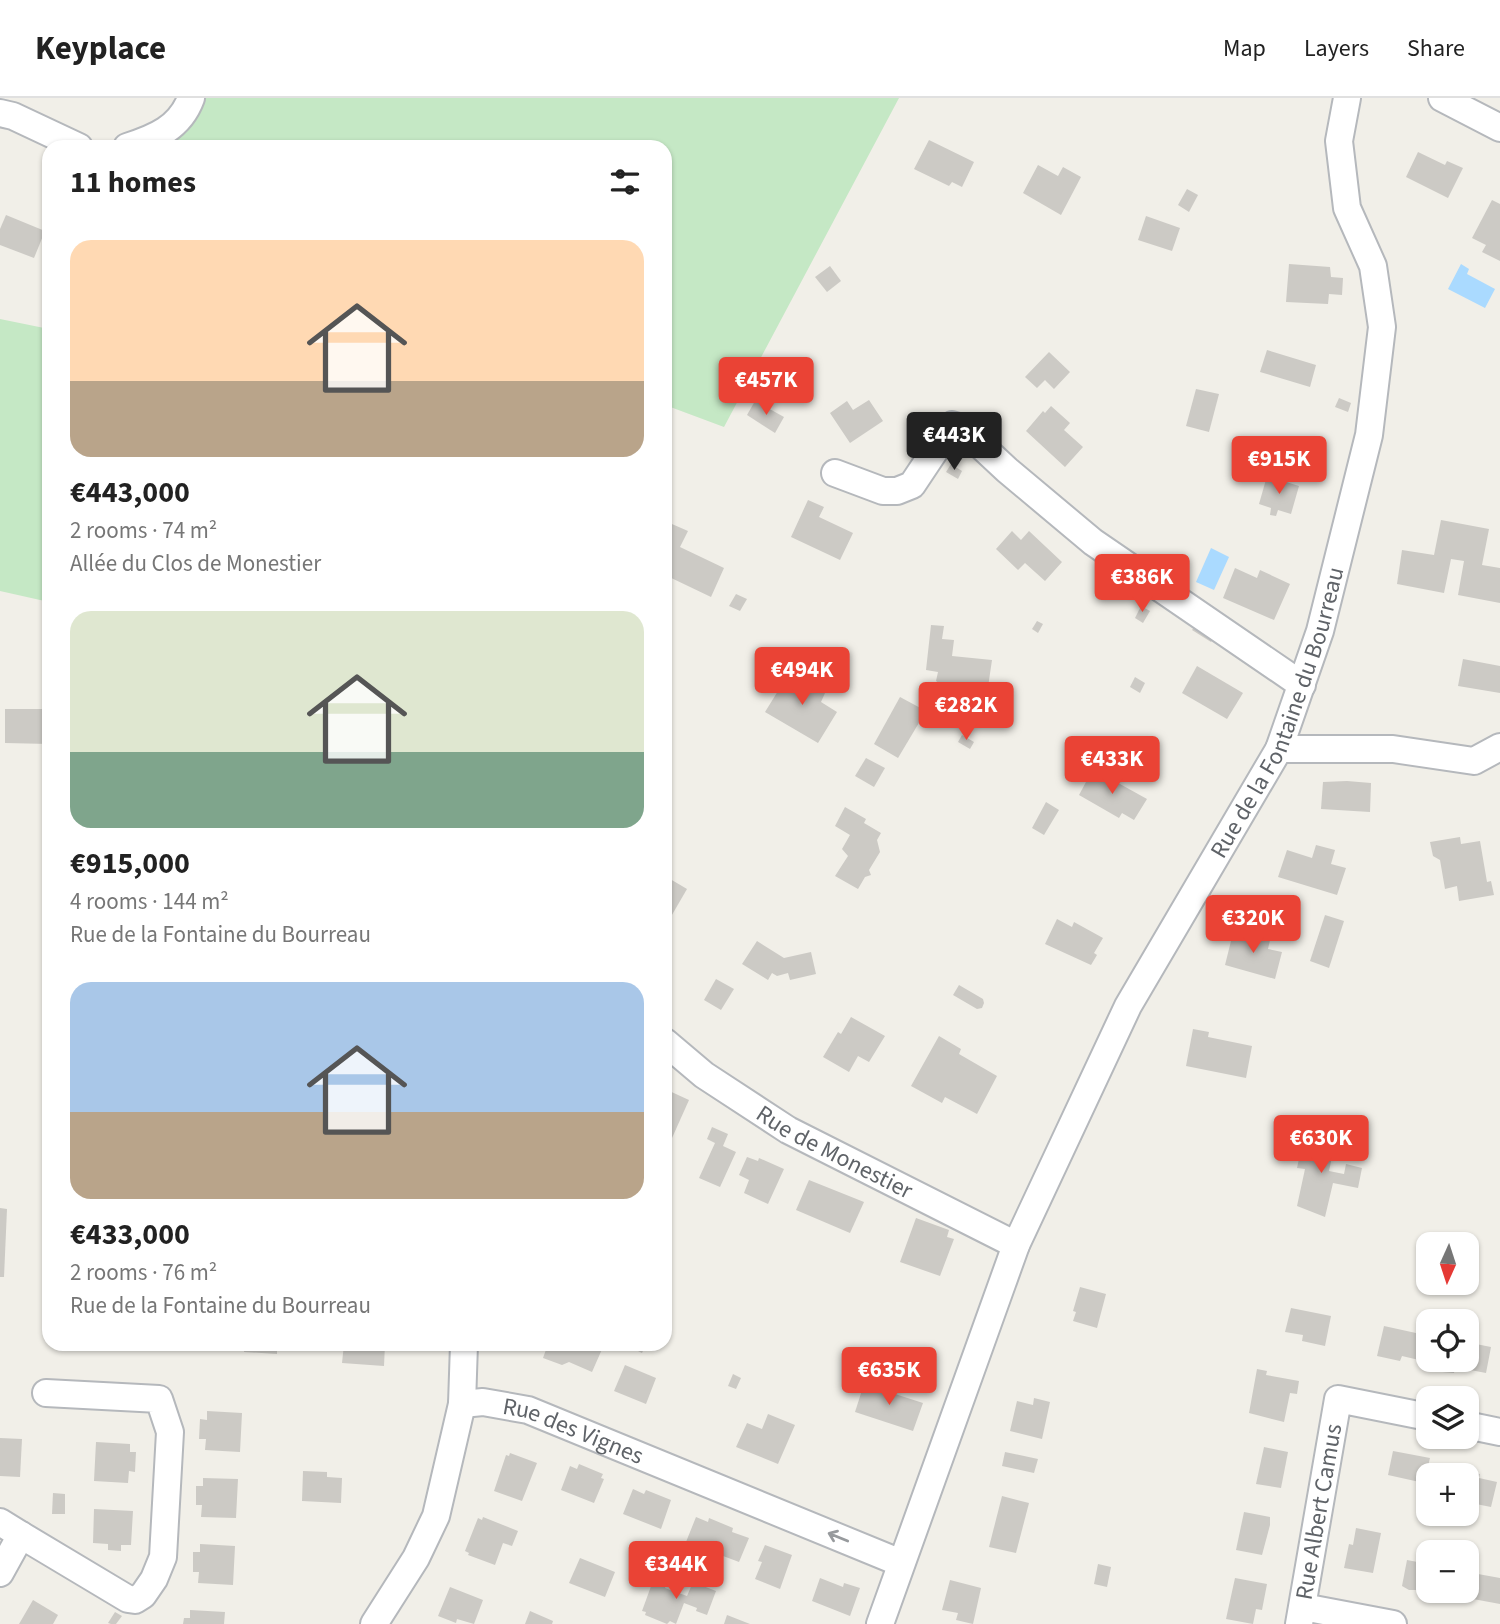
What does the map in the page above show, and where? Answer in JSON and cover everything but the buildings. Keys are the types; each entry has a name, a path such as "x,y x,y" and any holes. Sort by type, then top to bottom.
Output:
{"street":[{"path":"150,140 177,124 191,98"},
{"name":"Rue de la Fontaine du Bourreau","path":"880,1624 1016,1245 1128,1006 1279,749 1320,631 1369,435 1382,327 1373,266 1348,208 1339,142 1347,98"},
{"path":"1451,100 1500,128"},
{"path":"0,113 13,116 64,140"},
{"path":"835,473 883,491 897,491 912,485 952,425 962,428 1007,470 1093,542 1302,685"},
{"path":"1279,749 1393,749 1474,761 1500,747"},
{"name":"Rue de Monestier","path":"672,1048 704,1075 788,1130 1016,1245"},
{"path":"374,1624 416,1558 436,1516 461,1404 464,1351"},
{"path":"0,1573 11,1529 128,1599 135,1600 143,1595 155,1578 163,1557 170,1432 159,1399 46,1393"},
{"name":"Rue Albert Camus","path":"1301,1615 1338,1398 1416,1414"},
{"name":"Rue des Vignes","path":"461,1404 483,1402 527,1410 901,1563"},
{"path":"1479,1428 1500,1432"},
{"path":"1301,1615 1392,1624"}],"green space":[{"path":"202,98 899,98 724,427 672,408 672,140 163,140"},
{"path":"0,319 42,328 42,600 0,591"}],"water":[{"path":"1461,264 1469,269 1467,274 1495,289 1485,308 1448,289"},
{"path":"1211,548 1229,557 1214,590 1196,582"}]}
